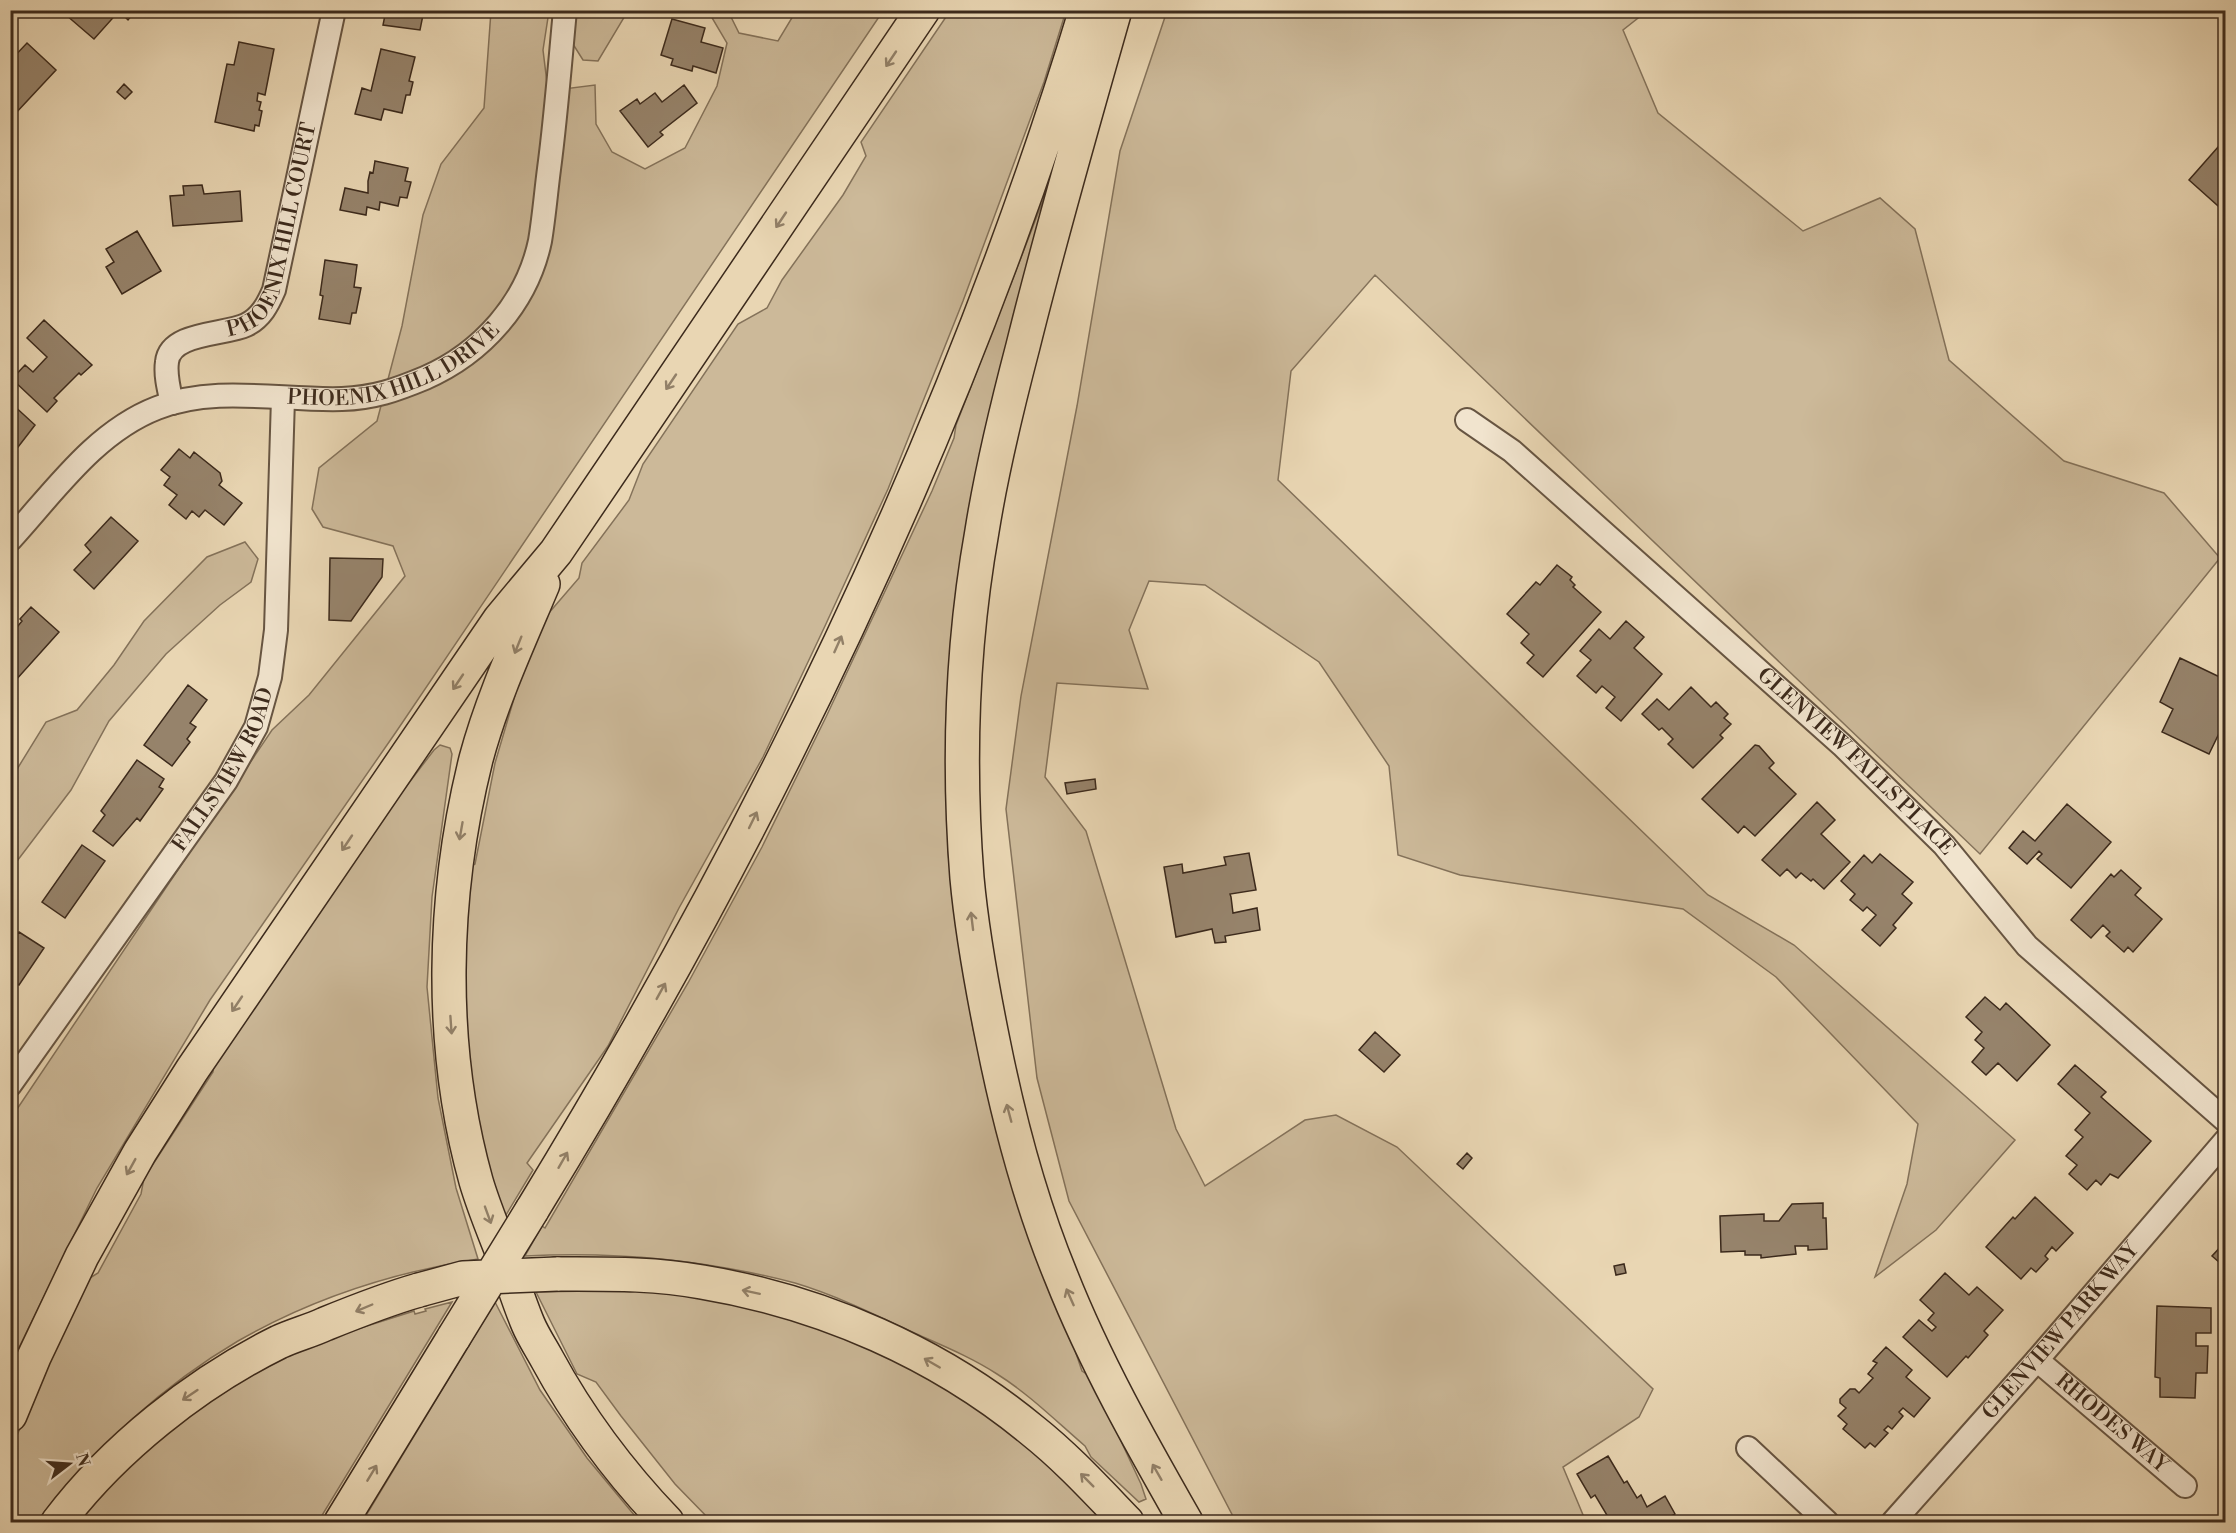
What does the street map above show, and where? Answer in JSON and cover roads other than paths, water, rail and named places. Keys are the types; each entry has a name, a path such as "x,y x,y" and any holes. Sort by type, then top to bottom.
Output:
{"highway":[{"path":"10,1415 34,1357 82,1256 140,1152 192,1070 500,619 556,552 923,10"},
{"path":"341,1522 650,1012 718,888 812,702 912,482 969,346 1032,174 1086,10"},
{"path":"1114,10 1038,284 996,457 981,534 970,621 963,722 963,799 967,878 978,968 1003,1092 1028,1184 1061,1277 1102,1368 1137,1436 1186,1522"},
{"path":"556,552 495,699 477,758 460,832 451,905 448,969 453,1057 465,1136 476,1182 529,1326 566,1395 599,1441 651,1506 667,1522"},
{"path":"58,1522 112,1461 182,1400 218,1376 280,1342 382,1300 463,1278 632,1274 700,1281 773,1297 845,1320 903,1346 985,1395 1033,1431 1087,1479 1127,1522"}],"street":[{"name":"PHOENIX HILL COURT","path":"172,403 167,379 167,360 170,351 190,339 248,324 266,309 274,290 334,10"},
{"name":"PHOENIX HILL DRIVE","path":"10,540 97,445 128,423 172,403 216,396 341,399 391,393 443,370 469,353 495,329 516,301 530,271 540,241 565,10"},
{"name":"FALLSVIEW ROAD","path":"10,1085 226,781 255,727 270,677 276,630 283,398"},
{"name":"GLENVIEW FALLS PLACE","path":"1467,420 1512,450 1842,745 1944,845 2027,946 2226,1121"},
{"name":"GLENVIEW PARK WAY","path":"1893,1522 2037,1360 2226,1140"},
{"name":"RHODES WAY","path":"2037,1360 2185,1486"},
{"path":"1748,1449 1827,1522"}]}
